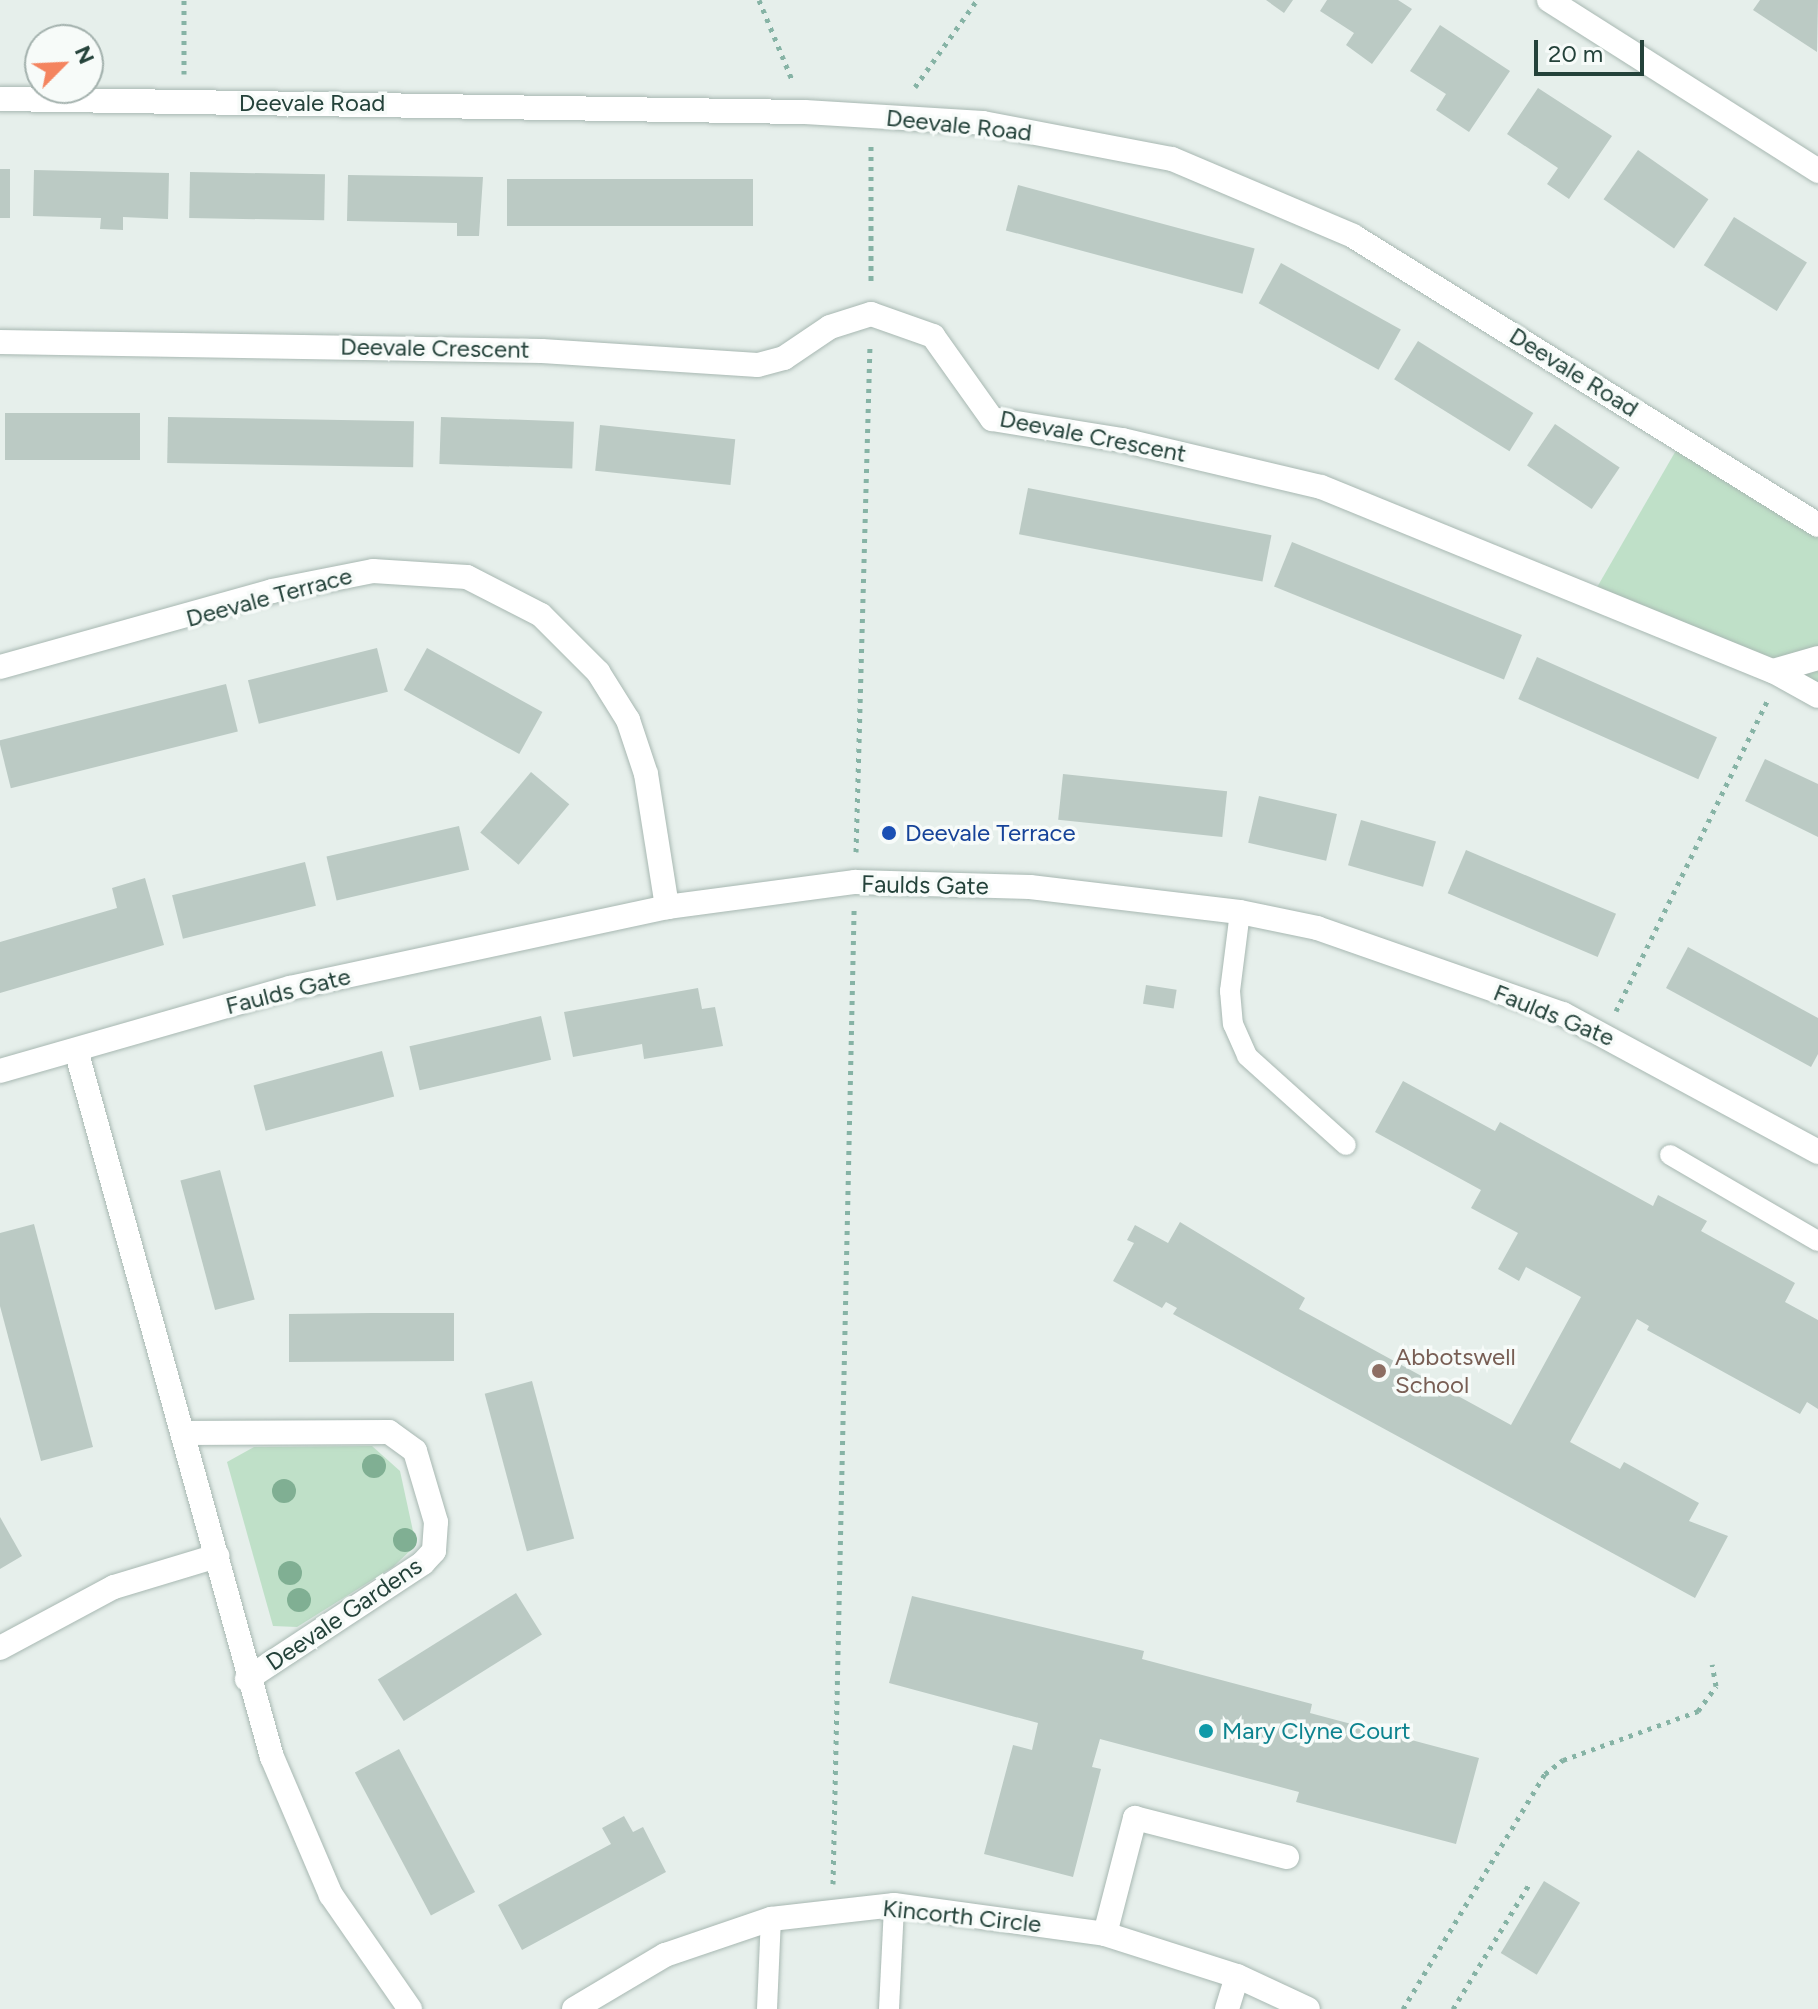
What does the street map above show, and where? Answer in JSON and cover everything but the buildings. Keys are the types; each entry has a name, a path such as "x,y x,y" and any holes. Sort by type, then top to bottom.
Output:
{"street":[{"path":"1549,0 1818,171"},
{"name":"Deevale Road","path":"0,99 805,112 983,123 1172,159 1264,194 1399,262 1818,525"},
{"name":"Deevale Crescent","path":"0,342 542,351 758,365 784,358 830,327 871,314 933,336 992,419 1122,440 1321,487 1777,673 1818,696"},
{"name":"Deevale Terrace","path":"0,667 272,591 373,571 467,577 552,625 598,672 628,720 646,774 667,907"},
{"path":"1777,673 1818,658"},
{"name":"Faulds Gate","path":"0,1071 290,988 667,907 855,882 1030,887 1240,912 1317,928 1605,1033 1818,1152"},
{"name":"Deevale Gardens","path":"76,1050 217,1556 247,1679 272,1757 331,1895 410,2009"},
{"name":"Deevale Gardens","path":"183,1433 389,1432 415,1451 436,1522 434,1551 423,1563 247,1679"},
{"path":"0,1648 114,1587 217,1556"},
{"path":"1105,1934 1135,1818 1287,1857"},
{"name":"Kincorth Circle","path":"574,2009 665,1955 771,1919 833,1909 894,1905 1105,1934 1237,1976 1308,2009"},
{"path":"1227,2009 1237,1976"}],"lane":[{"path":"1240,912 1230,991 1233,1024 1247,1056 1346,1145"},
{"path":"1670,1155 1818,1241"},
{"path":"889,2009 894,1905"},
{"path":"767,2009 771,1919"}],"path":[{"path":"184,0 184,84"},
{"path":"759,0 805,112"},
{"path":"892,117 977,0"},
{"path":"833,1909 855,882 871,314 870,150"},
{"path":"1605,1033 1777,673"},
{"path":"1403,2009 1545,1774 1563,1760 1698,1711 1716,1686 1712,1664"},
{"path":"1453,2009 1530,1883"}],"green space":[{"path":"1682,440 1818,525 1818,696 1592,596"},
{"path":"372,1446 400,1471 416,1545 393,1567 297,1627 273,1626 227,1462 254,1447"}],"place":[{"name":"Deevale Terrace","path":"889,833"},
{"name":"Abbotswell School","path":"1379,1371"},
{"name":"Mary Clyne Court","path":"1206,1731"}]}
